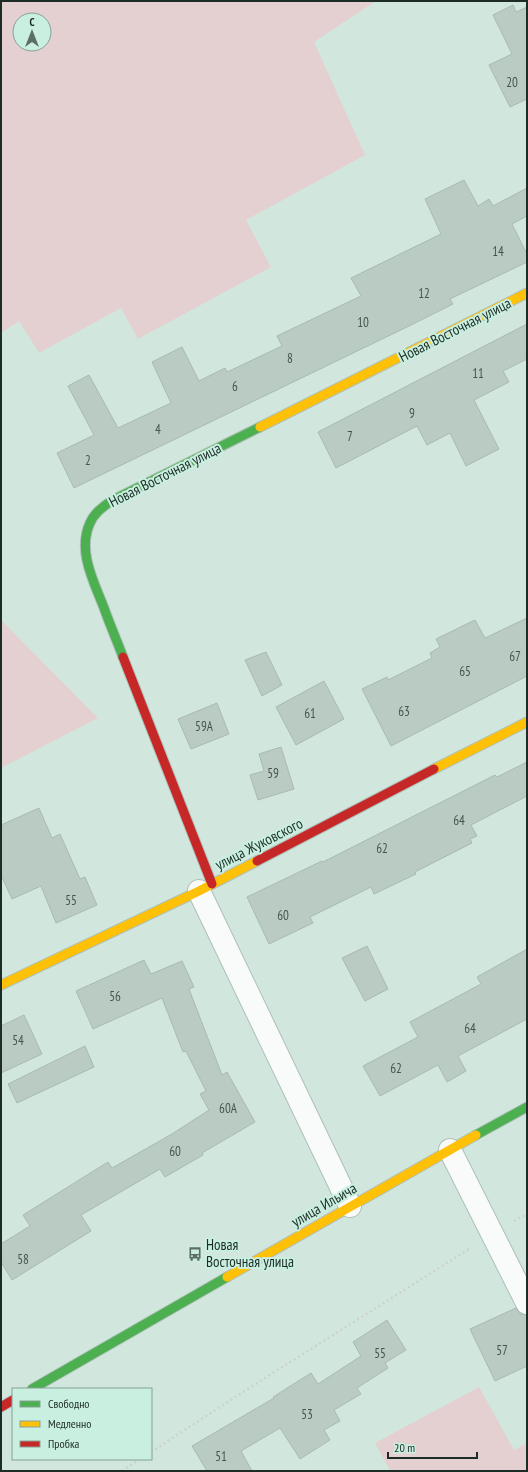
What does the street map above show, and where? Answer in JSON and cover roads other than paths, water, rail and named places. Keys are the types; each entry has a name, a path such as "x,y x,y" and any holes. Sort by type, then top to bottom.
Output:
{"street":[{"name":"Новая Восточная улица","path":"350,1206 206,888 89,570 85,553 85,532 94,515 111,501 527,293"},
{"name":"улица Жуковского","path":"1,985 206,888 527,722"},
{"name":"улица Ильича","path":"34,1388 350,1206 527,1107"},
{"path":"450,1150 527,1303"},
{"path":"1,1407 12,1401"}],"place":[{"name":"Новая Восточная улица","path":"195,1254"}]}
